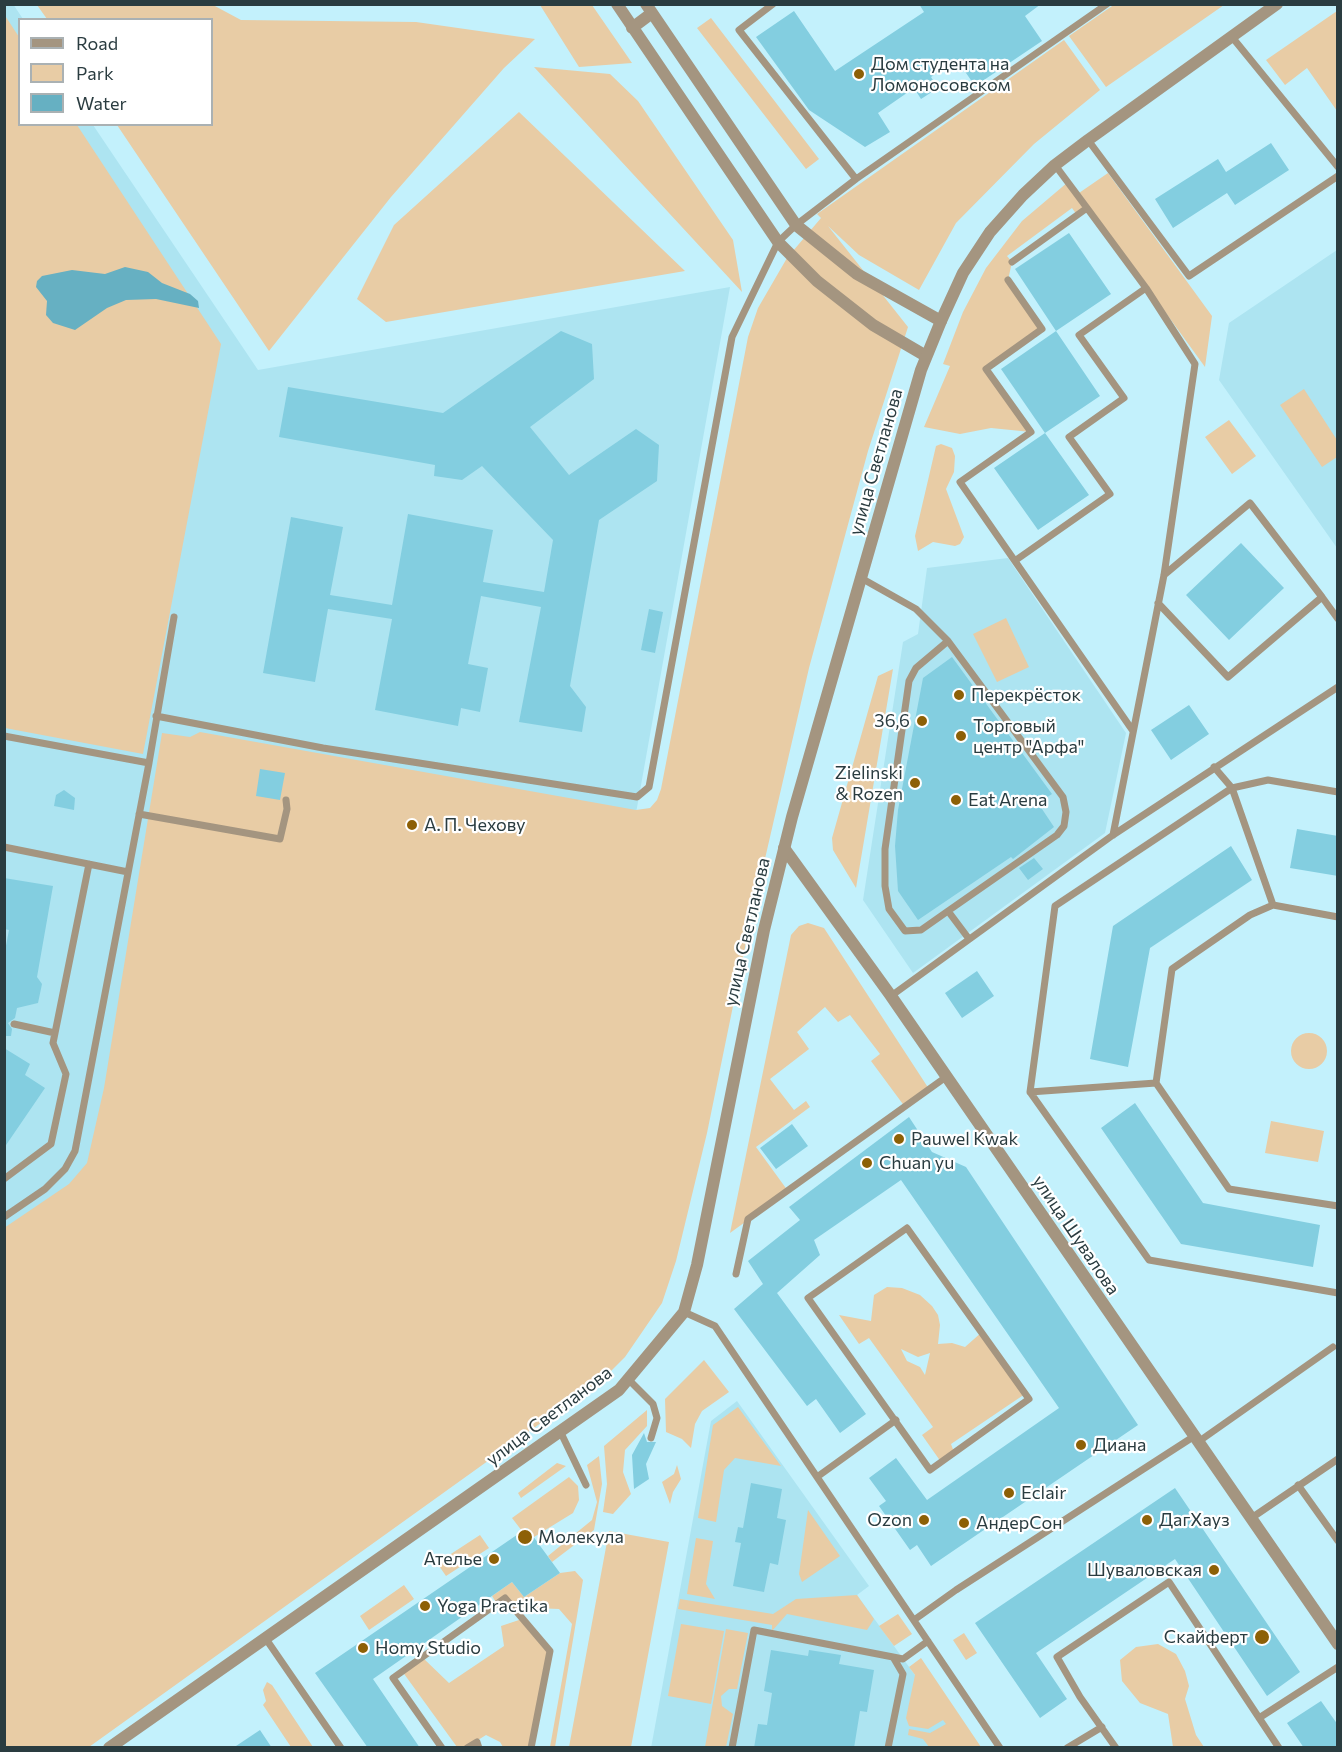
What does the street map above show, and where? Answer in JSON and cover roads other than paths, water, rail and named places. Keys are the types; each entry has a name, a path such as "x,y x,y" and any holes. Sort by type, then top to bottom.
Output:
{"street":[{"path":"617,4 778,242 817,281 873,325 926,356"},
{"name":"улица Светланова","path":"109,1748 561,1433 619,1390 684,1312 698,1265 764,930 784,848 926,356 941,321 963,273 990,232 1023,195 1055,165 1088,140 1277,4"},
{"path":"632,28 649,9 796,225 857,274 941,321"},
{"name":"улица Шувалова","path":"784,848 891,996 1195,1440 1338,1644"}],"lane":[{"path":"773,4 739,30 856,179"},
{"path":"156,716 323,748 637,797 649,787 732,337 778,242 796,225 856,179 1107,4"},
{"path":"1232,37 1338,167"},
{"path":"1088,140 1189,276 1338,176"},
{"path":"1055,165 1146,288 1195,364 1164,575 1113,835"},
{"path":"1012,262 1087,208"},
{"path":"1008,280 1042,329 986,369 1031,432 960,482 1133,731"},
{"path":"1016,560 1110,494 1069,437 1124,398 1079,335 1146,288"},
{"path":"1164,575 1250,503 1338,619"},
{"path":"861,578 916,609 948,641 1063,797 1066,812 1064,826 1057,835 921,930 905,931 889,909 885,858 909,681 916,668 948,641"},
{"path":"1158,603 1228,677 1322,597"},
{"path":"4,1217 45,1189 65,1169 75,1151 149,763 174,618"},
{"path":"891,996 1113,835 1338,687"},
{"path":"4,736 149,763"},
{"path":"1215,767 1232,788 1273,905"},
{"path":"1338,792 1268,780 1232,788 1055,906 1030,1092 1149,1260 1338,1293"},
{"path":"139,814 280,839 287,808 286,800"},
{"path":"4,847 128,872"},
{"path":"4,1179 51,1144 66,1074 53,1042 88,864"},
{"path":"1338,917 1273,905 1251,915 1172,969 1156,1083 1229,1189 1338,1206"},
{"path":"948,911 969,939"},
{"path":"14,1024 55,1033"},
{"path":"736,1274 748,1219 946,1077"},
{"path":"1030,1092 1156,1083"},
{"path":"907,1227 1029,1399 930,1470 896,1420 808,1298 907,1227"},
{"path":"684,1312 715,1326 1000,1748"},
{"path":"914,1620 956,1590 1195,1440 1334,1347"},
{"path":"628,1379 653,1404 657,1418 651,1438"},
{"path":"817,1477 896,1420"},
{"path":"561,1433 586,1485"},
{"path":"1250,1519 1338,1460"},
{"path":"1298,1485 1338,1541"},
{"path":"1116,1748 1056,1657 1169,1582 1278,1748"},
{"path":"442,1748 393,1678 505,1598 550,1651 531,1748"},
{"path":"732,1748 754,1630 903,1659 928,1641"},
{"path":"266,1639 341,1748"},
{"path":"888,1748 903,1674 893,1657"},
{"path":"1259,1718 1338,1667"},
{"path":"1067,1748 1102,1727"},
{"path":"467,1748 477,1742 479,1748"}],"water":[{"path":"125,267 148,272 162,283 190,294 198,301 199,308 156,299 126,300 107,308 75,330 53,323 46,315 47,301 36,287 37,281 42,276 72,270 105,274"}],"place":[{"name":"Дом студента на Ломоносовском","path":"859,74"},
{"name":"Перекрёсток","path":"959,695"},
{"name":"36,6","path":"922,721"},
{"name":"Торговый центр \"Арфа\"","path":"961,736"},
{"name":"Zielinski & Rozen","path":"915,783"},
{"name":"Eat Arena","path":"956,800"},
{"name":"А. П. Чехову","path":"412,825"},
{"name":"Pauwel Kwak","path":"899,1139"},
{"name":"Chuan yu","path":"867,1163"},
{"name":"Диана","path":"1081,1445"},
{"name":"Eclair","path":"1009,1493"},
{"name":"Ozon","path":"924,1520"},
{"name":"ДагХауз","path":"1147,1520"},
{"name":"АндерСон","path":"964,1523"},
{"name":"Молекула","path":"525,1537"},
{"name":"Ателье","path":"494,1559"},
{"name":"Шуваловская","path":"1214,1570"},
{"name":"Yoga Practika","path":"425,1606"},
{"name":"Скайферт","path":"1262,1637"},
{"name":"Homy Studio","path":"363,1648"}]}
